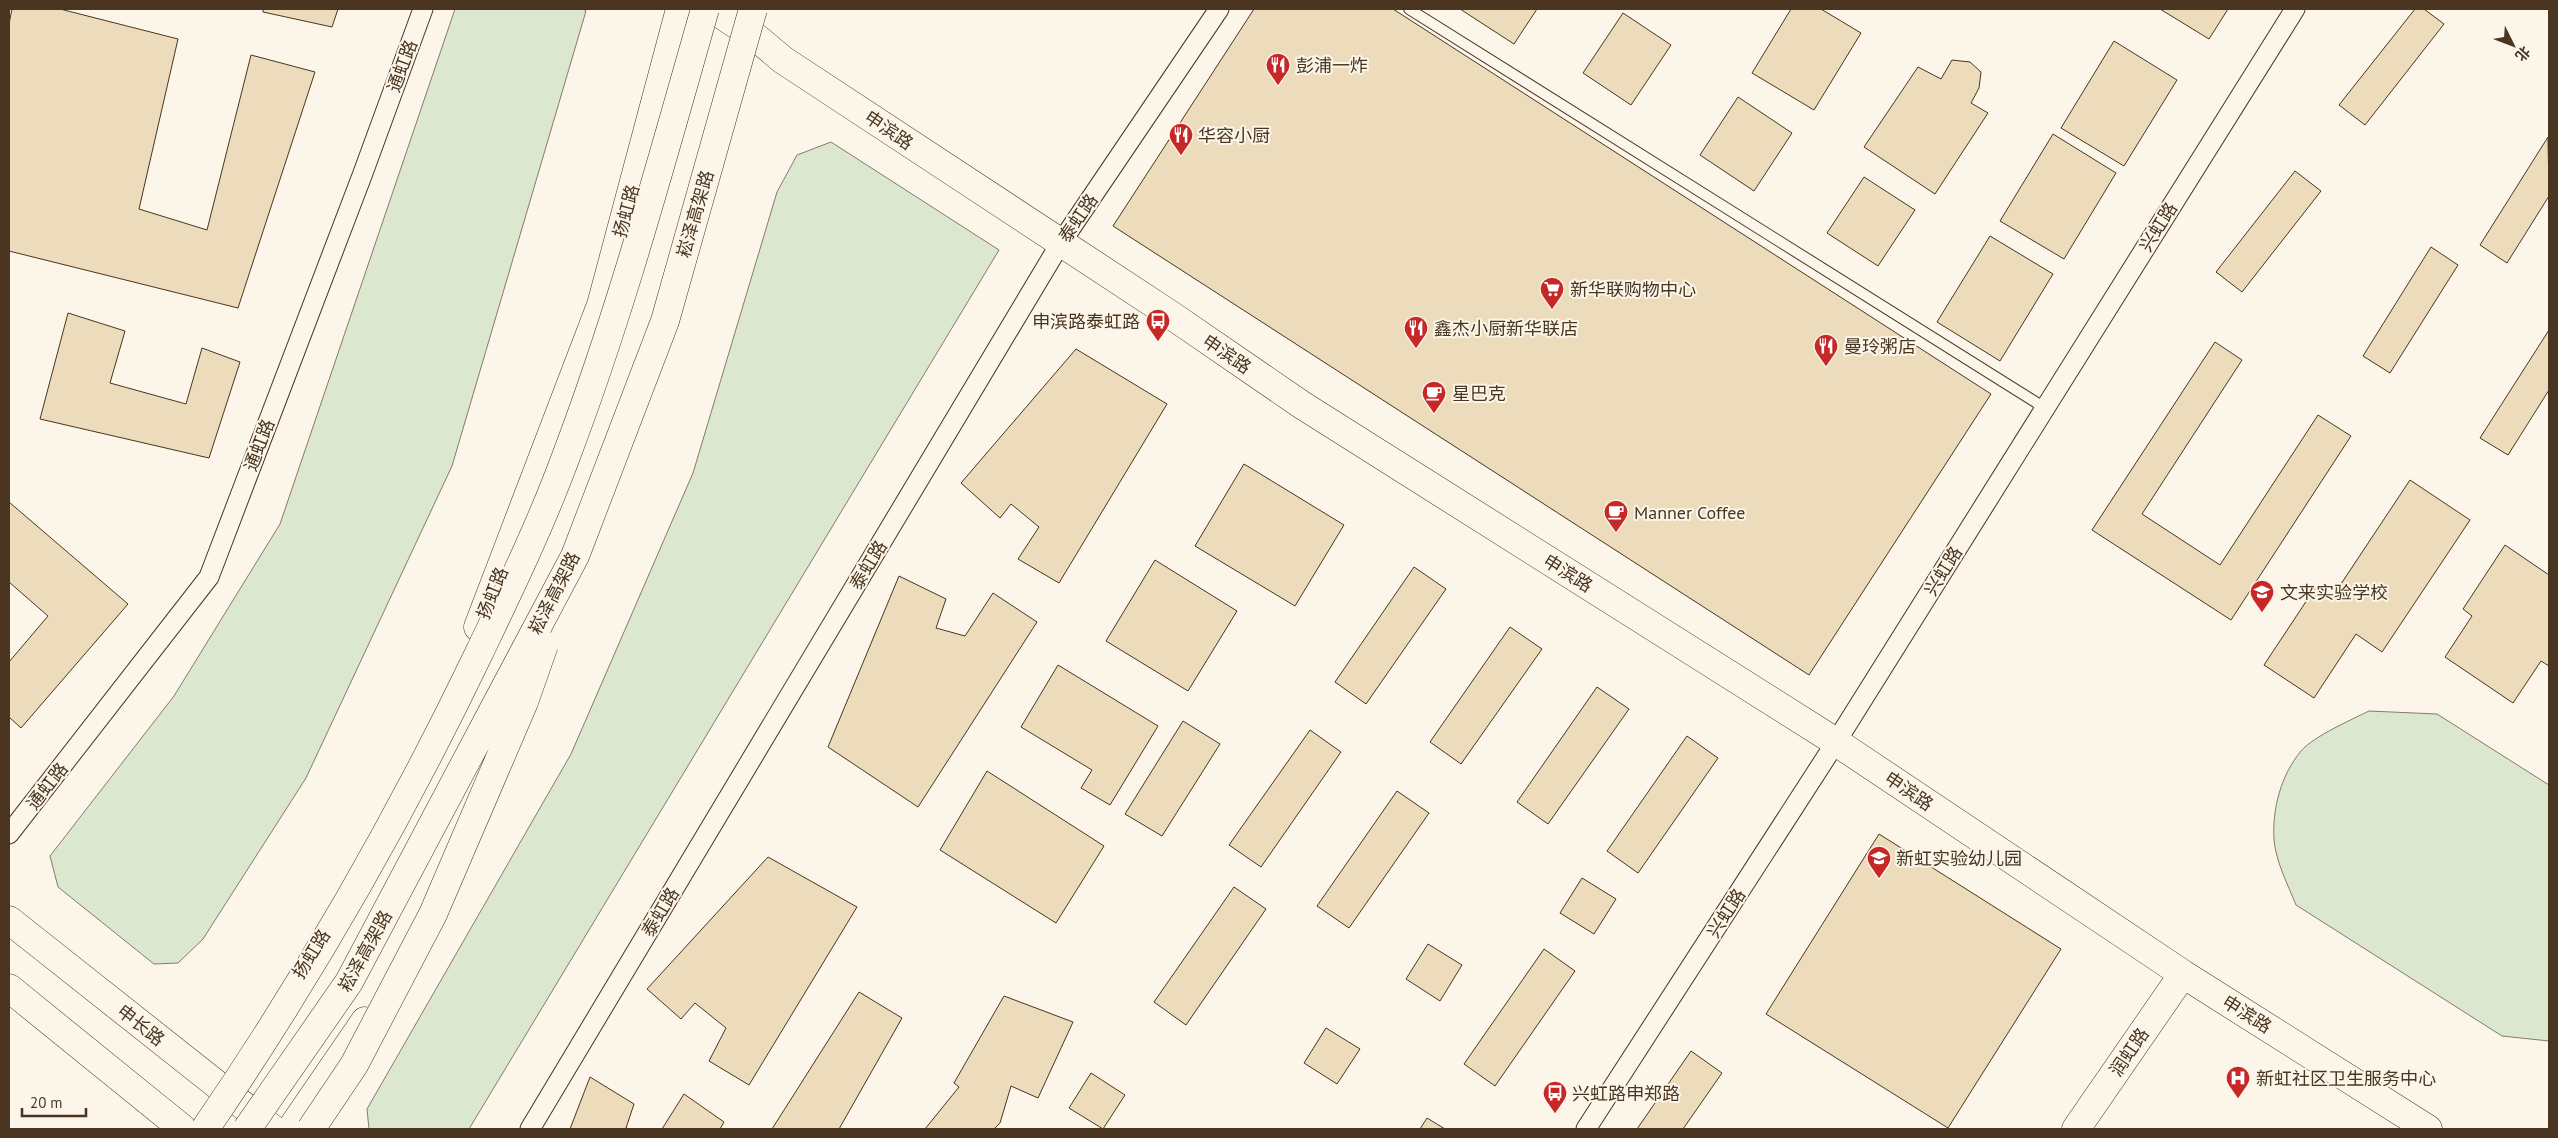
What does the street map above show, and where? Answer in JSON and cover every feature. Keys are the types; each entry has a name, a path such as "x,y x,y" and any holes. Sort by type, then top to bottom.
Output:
{"main road":[{"name":"扬虹路","path":"196,1129 224,1090 356,883 485,613 601,305 680,9"},
{"path":"205,1129 256,1055 321,952 384,841 451,712 515,578 565,459 612,319 661,162 705,9"},
{"name":"申滨路","path":"713,9 758,39 783,60 1060,244 1171,315 1302,405 1836,742 2183,974 2428,1129"},
{"name":"崧泽高架路","path":"247,1129 349,982 575,556 665,321 753,9"},
{"path":"291,1129 358,1034 468,823 634,410 767,9"},
{"path":"311,1129 354,1065 433,914 524,702 575,556"},
{"name":"申长路","path":"9,920 273,1129"},
{"name":"润虹路","path":"2076,1129 2183,974"},
{"path":"9,988 183,1129"}],"street":[{"name":"通虹路","path":"9,834 209,577 363,173 423,9"},
{"name":"泰虹路","path":"530,1129 1060,244 1219,9"},
{"name":"兴虹路","path":"1586,1129 1836,742 2295,9"}],"lane":[{"path":"1410,9 2045,408"}],"green space":[{"path":"455,9 583,9 586,11 452,466 306,778 203,939 178,963 154,964 58,887 50,856 174,696 280,524"},
{"path":"831,142 999,250 469,1129 369,1129 367,1109 571,754 693,473 777,192 797,155"},
{"path":"2369,711 2437,714 2549,785 2549,1041 2502,1036 2296,905 2280,865 2274,840 2276,805 2283,782 2294,760 2307,745 2333,729"}],"building":[{"path":"12,9 60,9 178,39 139,209 207,230 251,55 315,72 238,308 9,251 9,24"},
{"path":"263,9 338,9 332,27 263,12"},
{"name":"新华联购物中心","path":"1254,9 1393,9 1991,394 1809,675 1113,226"},
{"path":"1460,9 1537,9 1514,44"},
{"path":"1791,9 1821,9 1861,33 1814,110 1752,73"},
{"path":"2160,9 2228,9 2209,39"},
{"path":"2415,9 2424,9 2444,24 2365,125 2339,105"},
{"path":"1623,13 1671,45 1631,105 1583,73"},
{"path":"2114,41 2177,80 2124,166 2061,128"},
{"path":"1952,60 1970,62 1981,72 1979,88 1971,103 1988,113 1935,194 1864,147 1918,67 1941,79"},
{"path":"1738,97 1792,133 1754,191 1700,155"},
{"path":"2053,134 2116,173 2064,259 2000,221"},
{"path":"2548,137 2549,196 2507,263 2480,245"},
{"path":"2295,171 2321,191 2242,292 2216,272"},
{"path":"1864,177 1915,210 1878,266 1827,233"},
{"path":"1990,236 2053,274 2000,361 1937,322"},
{"path":"2431,247 2458,265 2390,373 2363,356"},
{"path":"68,313 125,331 110,383 186,404 202,348 240,362 209,458 40,419"},
{"path":"2549,330 2549,390 2508,455 2480,438"},
{"path":"2215,342 2242,360 2142,514 2220,565 2318,415 2351,436 2231,620 2092,530"},
{"path":"1076,349 1167,404 1059,583 1018,559 1039,527 1011,504 1000,518 961,483"},
{"path":"1244,464 1344,525 1295,606 1195,546"},
{"path":"2410,480 2470,520 2382,652 2356,634 2314,698 2264,665 2315,588 2331,599"},
{"path":"9,502 128,604 21,728 9,717 9,662 48,616 9,582"},
{"path":"2505,545 2549,575 2549,666 2541,661 2513,703 2445,657 2472,616 2463,609"},
{"path":"1155,560 1237,611 1188,691 1106,641"},
{"path":"1414,567 1446,589 1366,704 1335,682"},
{"path":"899,576 946,599 936,628 965,636 993,593 1037,622 918,807 828,747"},
{"path":"1510,627 1542,649 1461,764 1430,742"},
{"path":"1058,665 1158,726 1110,805 1081,788 1092,770 1021,727"},
{"path":"1597,687 1629,709 1548,824 1517,802"},
{"path":"1183,721 1220,744 1162,836 1125,814"},
{"path":"1310,730 1341,752 1261,867 1229,845"},
{"path":"1687,736 1718,758 1638,873 1607,851"},
{"path":"987,771 1104,846 1056,923 940,850"},
{"path":"1397,791 1429,813 1349,928 1317,906"},
{"path":"1879,834 2061,949 1948,1128 1766,1014"},
{"path":"768,857 857,907 749,1085 709,1061 726,1028 695,1003 681,1019 647,989"},
{"path":"1582,878 1616,899 1594,934 1560,913"},
{"path":"1234,887 1266,909 1186,1025 1154,1002"},
{"path":"1428,944 1462,965 1440,1001 1406,979"},
{"path":"1544,949 1575,971 1495,1086 1464,1064"},
{"path":"859,992 902,1018 839,1129 772,1129"},
{"path":"1004,996 1073,1022 1038,1098 1011,1086 1000,1123 994,1129 925,1129 959,1087 954,1083"},
{"path":"1326,1028 1360,1049 1337,1084 1304,1063"},
{"path":"1691,1051 1722,1073 1683,1129 1637,1129"},
{"path":"1091,1073 1125,1095 1103,1129 1069,1108"},
{"path":"590,1077 634,1104 626,1128 630,1129 570,1129"},
{"path":"684,1094 724,1122 720,1129 662,1129"},
{"path":"1427,1118 1445,1129 1420,1129"}],"place":[{"name":"彭浦一炸","path":"1278,86"},
{"name":"华容小厨","path":"1181,156"},
{"name":"新华联购物中心","path":"1552,310"},
{"name":"申滨路泰虹路","path":"1158,342"},
{"name":"鑫杰小厨新华联店","path":"1416,349"},
{"name":"曼玲粥店","path":"1826,367"},
{"name":"星巴克","path":"1434,414"},
{"name":"Manner Coffee","path":"1616,533"},
{"name":"文来实验学校","path":"2262,613"},
{"name":"新虹实验幼儿园","path":"1879,879"},
{"name":"新虹社区卫生服务中心","path":"2238,1099"},
{"name":"兴虹路申郑路","path":"1555,1114"}]}
